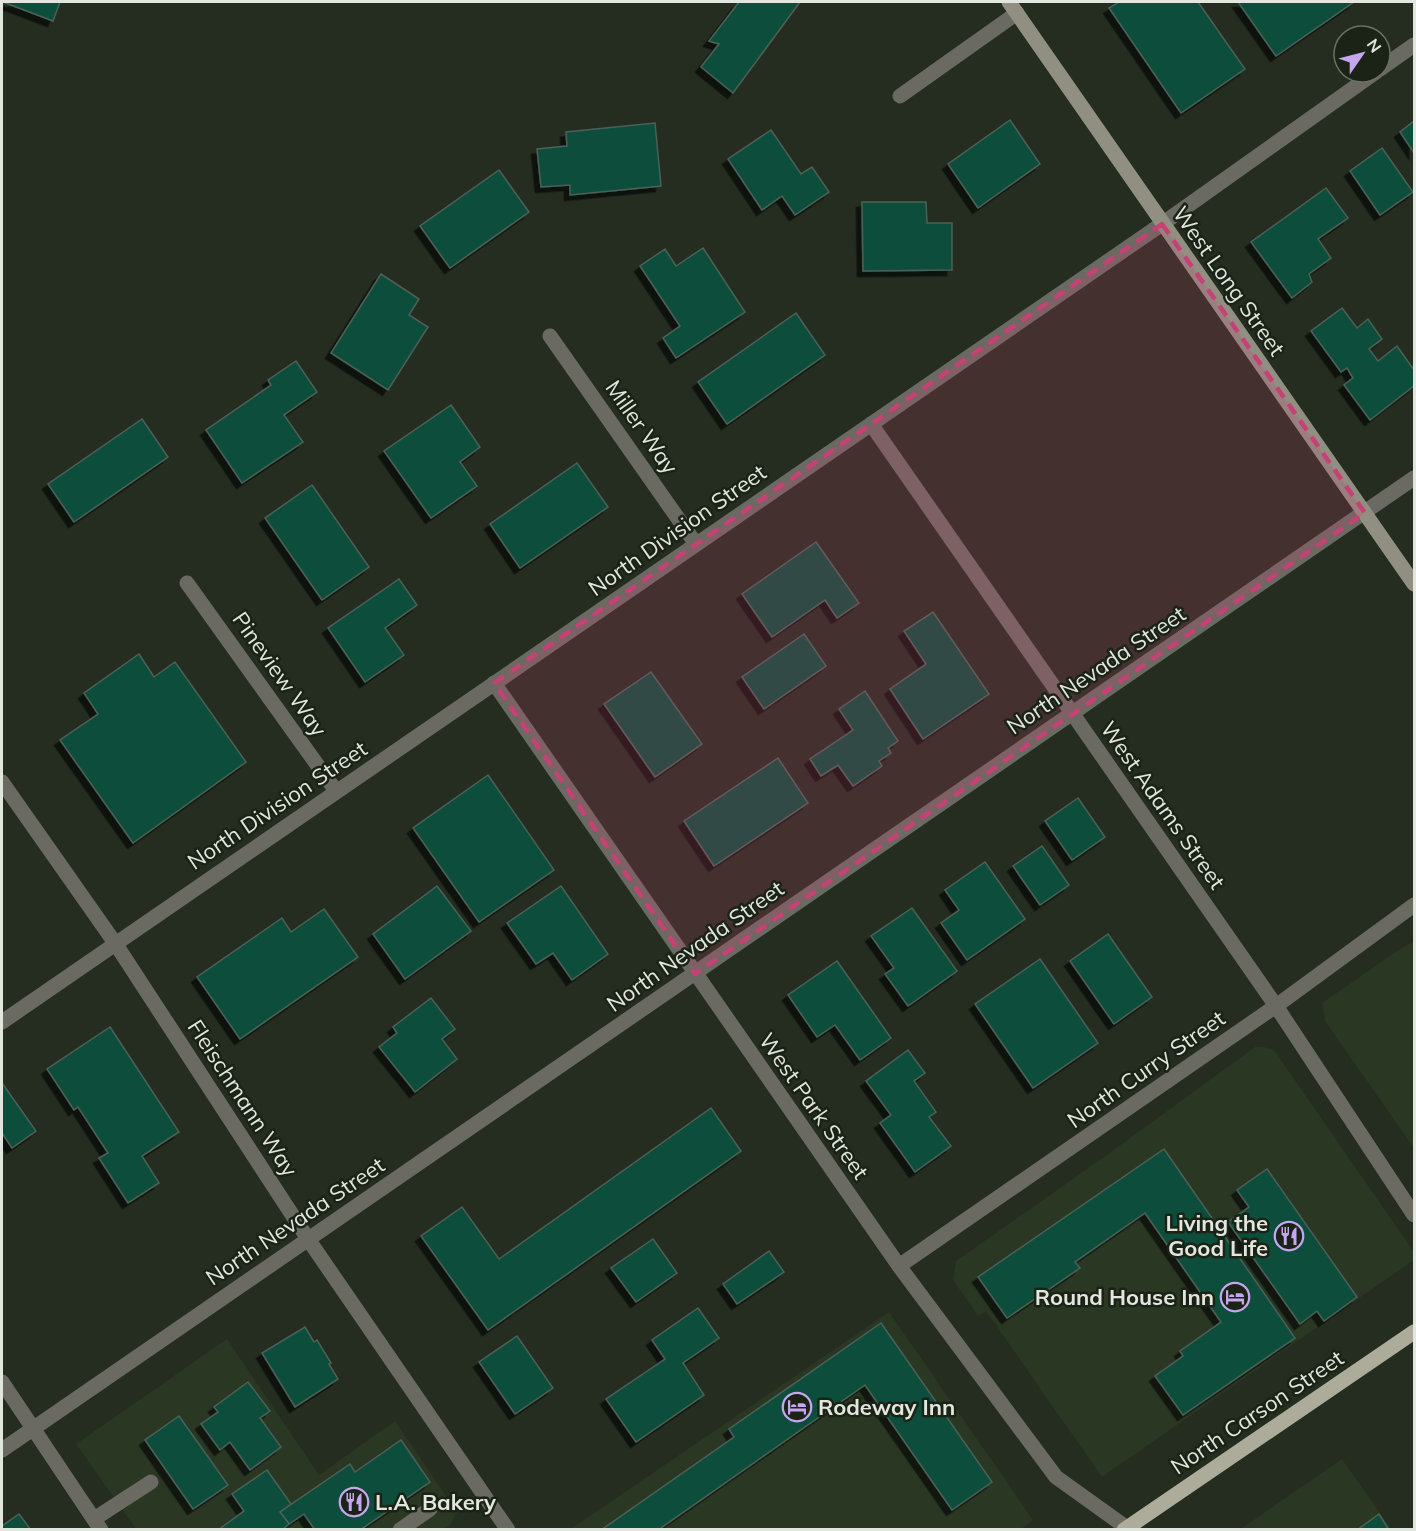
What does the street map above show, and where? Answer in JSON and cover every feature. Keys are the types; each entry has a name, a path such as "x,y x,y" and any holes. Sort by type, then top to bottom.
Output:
{"main road":[{"name":"North Carson Street","path":"1127,1529 1414,1332"}],"street":[{"path":"900,96 1013,7"},
{"name":"West Long Street","path":"1013,7 1414,584"},
{"path":"1392,61 1414,45"},
{"name":"North Division Street","path":"2,1022 1162,224 1359,84"},
{"name":"Miller Way","path":"550,336 696,544"},
{"name":"West Adams Street","path":"871,424 1276,1006 1414,1215"},
{"name":"North Nevada Street","path":"2,1450 1414,478"},
{"name":"Pineview Way","path":"187,583 336,792"},
{"name":"West Park Street","path":"494,683 899,1266 1056,1477 1127,1529"},
{"name":"Fleischmann Way","path":"2,782 115,943 308,1239 507,1529"},
{"name":"North Curry Street","path":"899,1266 1276,1006 1414,905"},
{"path":"2,1382 98,1524 151,1482"},
{"path":"400,1530 430,1509"}],"highlighted area":[{"path":"1162,224 1365,513 695,974 494,683"}],"shaded area":[{"path":"1414,942 1414,1148 1325,1021 1322,1003 1403,947"},
{"path":"1255,1047 1274,1050 1414,1252 1414,1260 1102,1477 986,1311 978,1316 953,1280 956,1261"},
{"path":"889,1312 1033,1520 1020,1530 569,1530"},
{"path":"227,1339 319,1475 395,1421 457,1512 450,1525 443,1529 136,1529 76,1444"},
{"path":"1342,1459 1391,1529 1239,1530"}],"building":[{"path":"3,2 60,2 53,21"},
{"path":"739,2 800,2 733,93 701,67 719,44 709,41"},
{"path":"1119,2 1198,2 1245,69 1181,113 1109,8"},
{"path":"1238,2 1354,2 1276,56"},
{"path":"1010,120 1040,164 978,208 948,164"},
{"path":"1414,121 1414,153 1400,132"},
{"path":"655,123 661,186 570,195 570,185 541,187 537,149 567,146 566,132"},
{"path":"771,130 801,174 812,167 829,192 795,215 782,196 762,210 728,159"},
{"path":"1382,148 1413,192 1380,215 1350,171"},
{"path":"499,170 529,212 450,268 420,226"},
{"path":"1326,188 1348,218 1318,239 1331,258 1309,274 1312,282 1292,298 1251,242"},
{"path":"862,202 926,202 927,223 952,223 952,270 863,271"},
{"path":"703,248 745,312 676,358 663,338 680,326 640,266 665,249 676,266"},
{"path":"381,274 419,299 409,315 428,327 388,390 331,353"},
{"path":"1342,308 1357,328 1368,319 1382,339 1369,349 1378,361 1397,346 1414,370 1414,386 1370,420 1344,385 1353,378 1347,368 1341,372 1311,331"},
{"path":"796,313 825,355 727,424 698,382"},
{"path":"296,361 317,392 284,415 303,442 242,483 206,430 271,385 268,380"},
{"path":"451,405 480,447 460,462 477,486 431,518 384,451"},
{"path":"142,419 168,457 74,522 48,484"},
{"path":"577,463 608,507 520,568 490,524"},
{"path":"312,485 369,567 322,600 265,518"},
{"path":"816,542 859,603 837,618 825,600 772,637 742,594"},
{"path":"399,579 417,605 385,628 404,655 365,682 328,628"},
{"path":"933,612 989,694 923,739 890,689 926,664 904,631"},
{"path":"804,634 826,666 764,709 742,677"},
{"path":"139,654 154,677 175,662 246,762 133,843 60,740 98,714 84,693"},
{"path":"651,672 702,744 655,777 604,704"},
{"path":"865,691 898,741 888,748 891,753 879,761 882,766 853,786 838,765 821,776 810,759 853,730 839,709"},
{"path":"778,758 808,803 714,866 684,821"},
{"path":"488,775 554,870 479,922 413,828"},
{"path":"1078,798 1105,837 1072,860 1045,821"},
{"path":"1042,846 1069,885 1040,905 1013,866"},
{"path":"985,862 1025,919 967,960 941,923 959,910 945,890"},
{"path":"437,886 471,931 405,979 373,934"},
{"path":"561,886 608,954 572,980 553,953 536,964 507,923"},
{"path":"912,908 957,971 908,1006 885,974 894,968 871,936"},
{"path":"324,909 358,957 240,1039 197,977 282,918 291,932"},
{"path":"1108,934 1152,997 1114,1024 1070,961"},
{"path":"1040,959 1098,1043 1033,1088 975,1004"},
{"path":"837,961 891,1038 860,1060 835,1025 817,1037 788,995"},
{"path":"431,998 455,1029 442,1039 457,1059 415,1092 379,1047 397,1033 393,1027"},
{"path":"110,1027 179,1132 142,1156 159,1183 128,1203 99,1158 108,1153 78,1107 74,1110 47,1069"},
{"path":"908,1050 925,1073 914,1081 936,1112 929,1117 951,1146 915,1172 880,1123 891,1115 866,1081"},
{"path":"2,1083 36,1131 12,1148 2,1133"},
{"path":"711,1108 741,1151 488,1330 421,1236 462,1207 499,1259"},
{"name":"Round House Inn","path":"1164,1149 1295,1338 1183,1415 1155,1376 1183,1356 1180,1351 1221,1322 1145,1213 1075,1262 1080,1268 1007,1318 978,1277"},
{"path":"1267,1169 1357,1297 1324,1321 1317,1311 1300,1324 1228,1222 1249,1207 1237,1190"},
{"path":"653,1239 677,1273 636,1302 611,1268"},
{"path":"769,1251 784,1272 737,1304 723,1284"},
{"path":"698,1308 719,1338 683,1363 704,1395 636,1442 606,1399 665,1359 652,1340"},
{"name":"Rodeway Inn","path":"881,1323 992,1482 952,1510 865,1385 658,1530 601,1530 734,1437 729,1429"},
{"path":"305,1327 314,1342 317,1340 338,1379 295,1407 262,1353"},
{"path":"517,1336 553,1388 515,1414 479,1362"},
{"path":"248,1382 270,1411 260,1418 281,1447 250,1470 230,1442 220,1450 201,1424 218,1412 214,1407"},
{"path":"179,1416 228,1485 193,1509 145,1440"},
{"path":"401,1440 430,1482 360,1530 315,1530 304,1514 289,1524 280,1512 350,1464 355,1472"},
{"path":"267,1470 291,1504 280,1512 289,1524 282,1530 218,1530 244,1511 232,1494"},
{"path":"19,1514 31,1530 2,1530 2,1526"},
{"path":"1379,1514 1389,1530 1357,1530"}],"place":[{"name":"Living the Good Life","path":"1289,1236"},
{"name":"Round House Inn","path":"1235,1297"},
{"name":"Rodeway Inn","path":"797,1407"},
{"name":"L.A. Bakery","path":"354,1502"}]}
